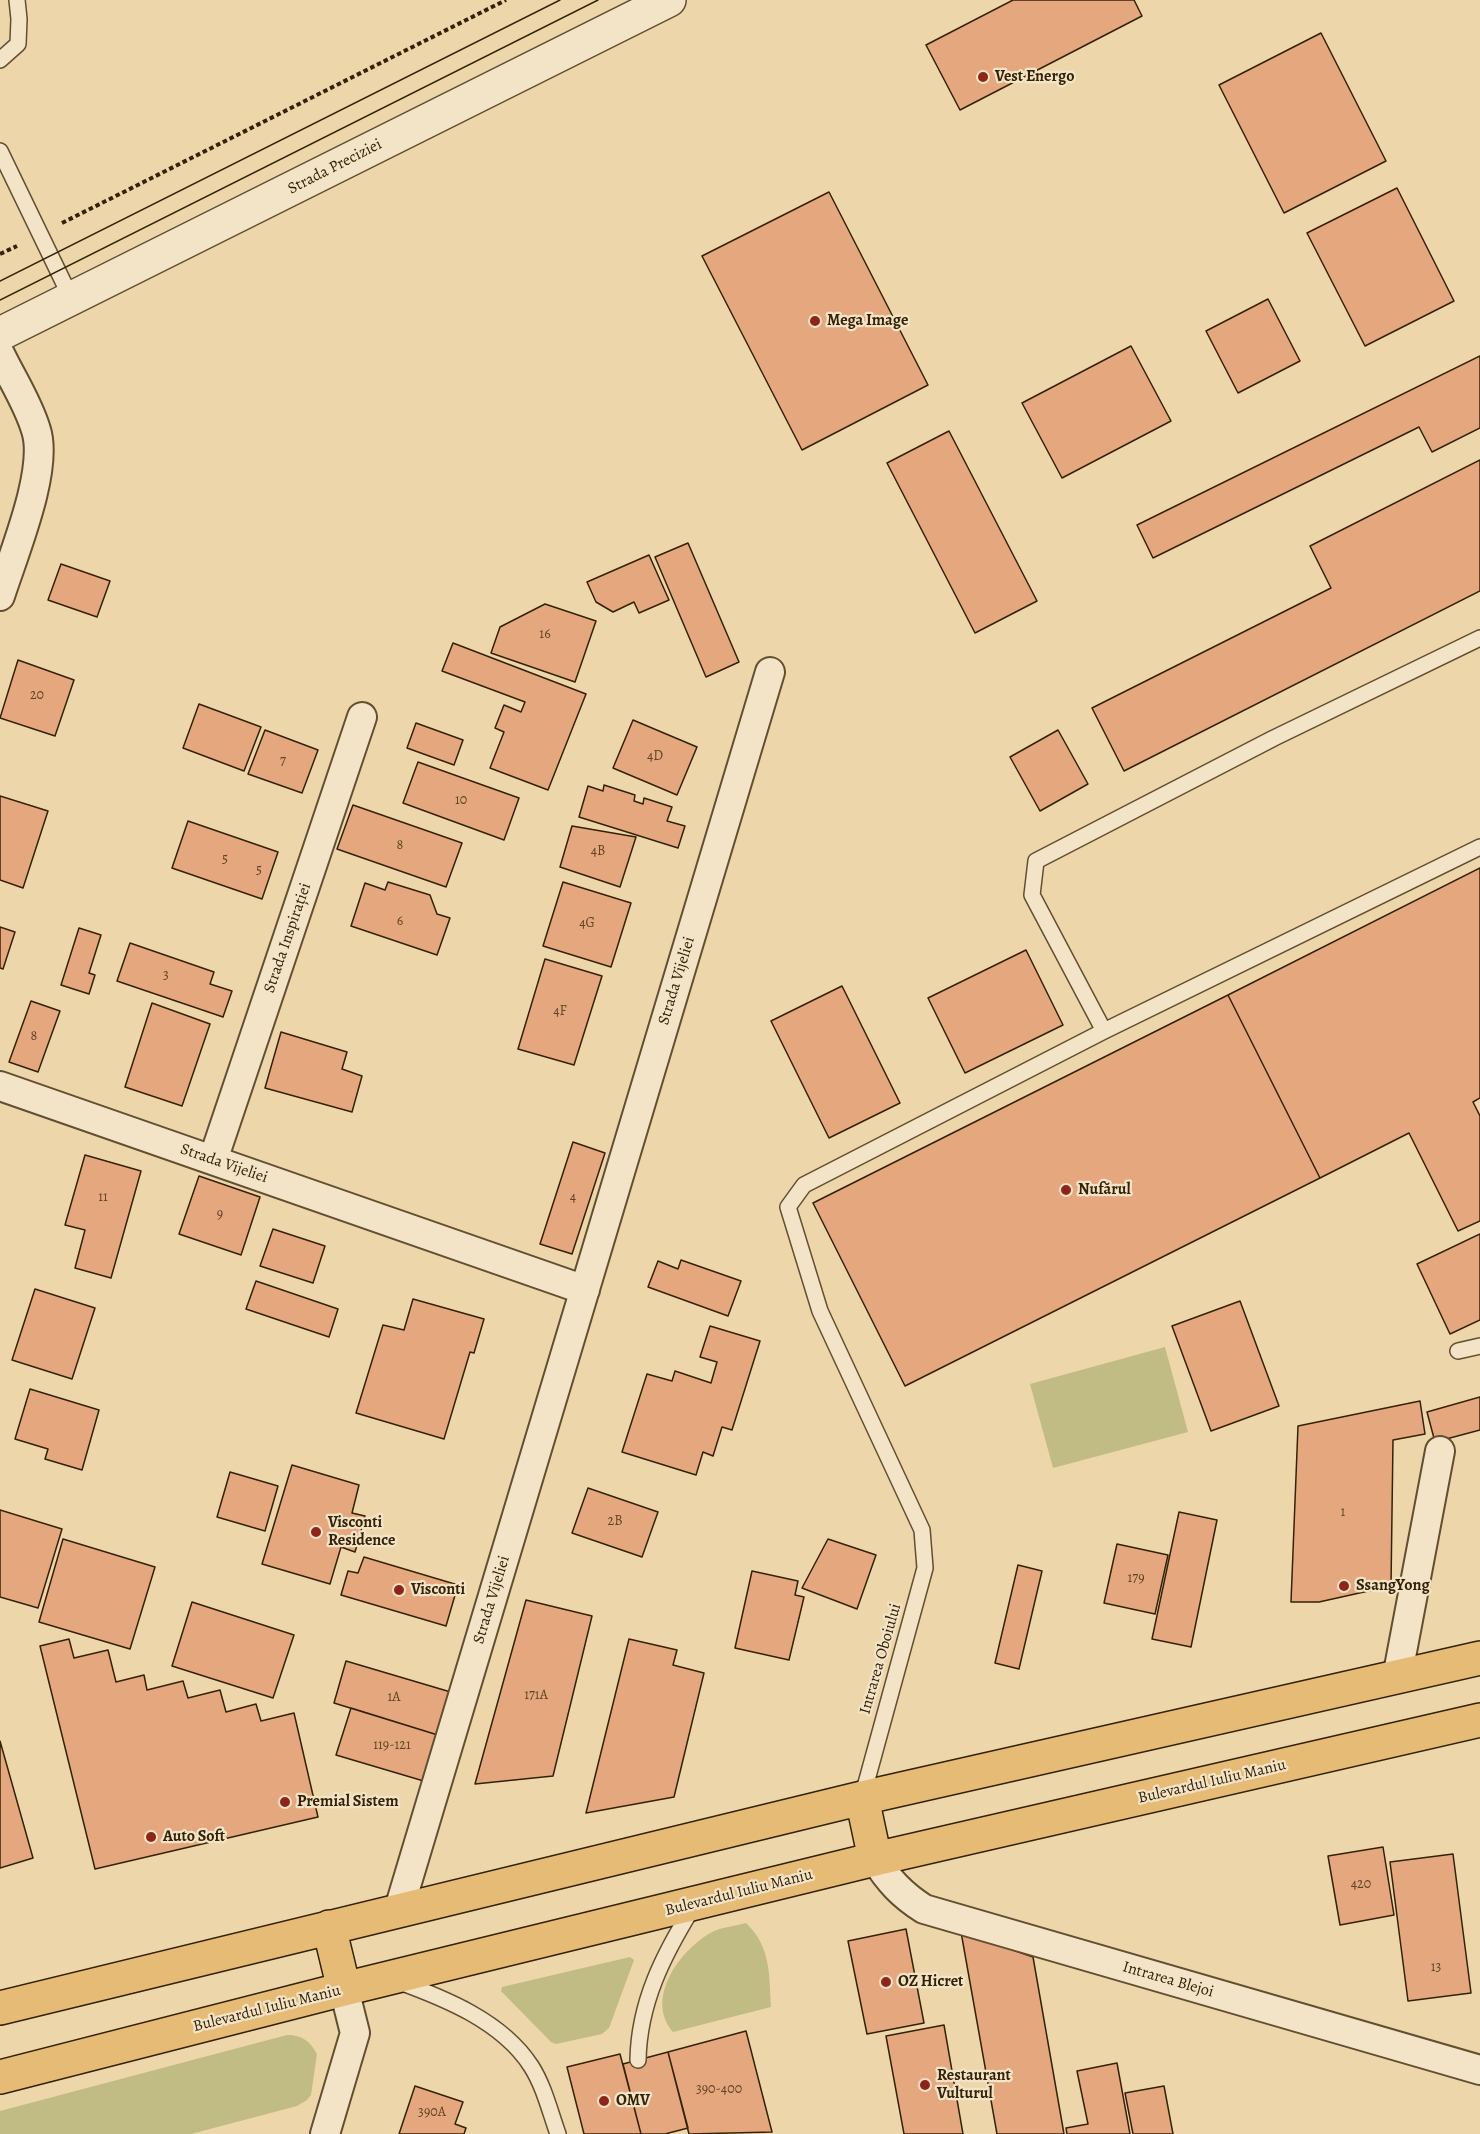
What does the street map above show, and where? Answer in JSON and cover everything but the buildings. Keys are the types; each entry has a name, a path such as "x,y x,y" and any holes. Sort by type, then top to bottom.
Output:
{"main road":[{"path":"0,2008 862,1798 1480,1658"},
{"name":"Bulevardul Iuliu Maniu","path":"0,2077 388,1978 875,1859 1480,1720"},
{"path":"862,1798 875,1859"},
{"path":"329,1927 344,1989"}],"street":[{"name":"Strada Preciziei","path":"0,334 669,0"},
{"path":"0,354 25,402 37,432 38,466 33,490 0,596"},
{"name":"Strada Vijeliei","path":"399,1910 770,672"},
{"name":"Strada Inspirației","path":"213,1160 362,717"},
{"name":"Strada Vijeliei","path":"0,1086 585,1290"},
{"path":"1397,1677 1440,1451"},
{"name":"Intrarea Blejoi","path":"875,1859 890,1884 924,1909 1480,2070"},
{"path":"325,2134 355,2033 344,1989"}],"lane":[{"path":"0,60 18,44 20,19 17,0"},
{"path":"0,151 71,298"},
{"path":"1480,638 1274,738 1036,861 1032,895 1104,1031 1480,847"},
{"name":"Intrarea Oboiului","path":"862,1798 925,1568 926,1551 922,1530 820,1311 788,1208 804,1185 1104,1031"},
{"path":"1458,1351 1480,1346"},
{"path":"638,2060 641,2021 648,1995 660,1966 695,1903"},
{"path":"388,1978 436,1995 462,2009 500,2033 517,2048 539,2081 558,2134"}],"path":[{"path":"0,254 506,0"}],"shaded area":[{"path":"1165,1347 1188,1432 1053,1468 1030,1384"},
{"path":"746,1923 754,1932 764,1951 769,1972 771,2007 673,2032 665,2019 663,2004 670,1975 679,1961 690,1949 714,1931"},
{"path":"630,1957 634,1960 609,2028 602,2034 556,2044 551,2042 501,1991 502,1987"},
{"path":"287,2035 305,2040 317,2054 311,2095 297,2106 191,2134 0,2134 0,2111"}],"tram line":[{"path":"0,281 560,0"},
{"path":"0,300 598,0"}],"place":[{"name":"Vest Energo","path":"983,77"},
{"name":"Mega Image","path":"815,321"},
{"name":"Nufărul","path":"1066,1190"},
{"name":"Visconti Residence","path":"316,1532"},
{"name":"SsangYong","path":"1344,1586"},
{"name":"Visconti","path":"399,1590"},
{"name":"Premial Sistem","path":"285,1802"},
{"name":"Auto Soft","path":"151,1837"},
{"name":"OZ Hicret","path":"886,1982"},
{"name":"Restaurant Vulturul","path":"925,2085"},
{"name":"OMV","path":"604,2101"}]}
